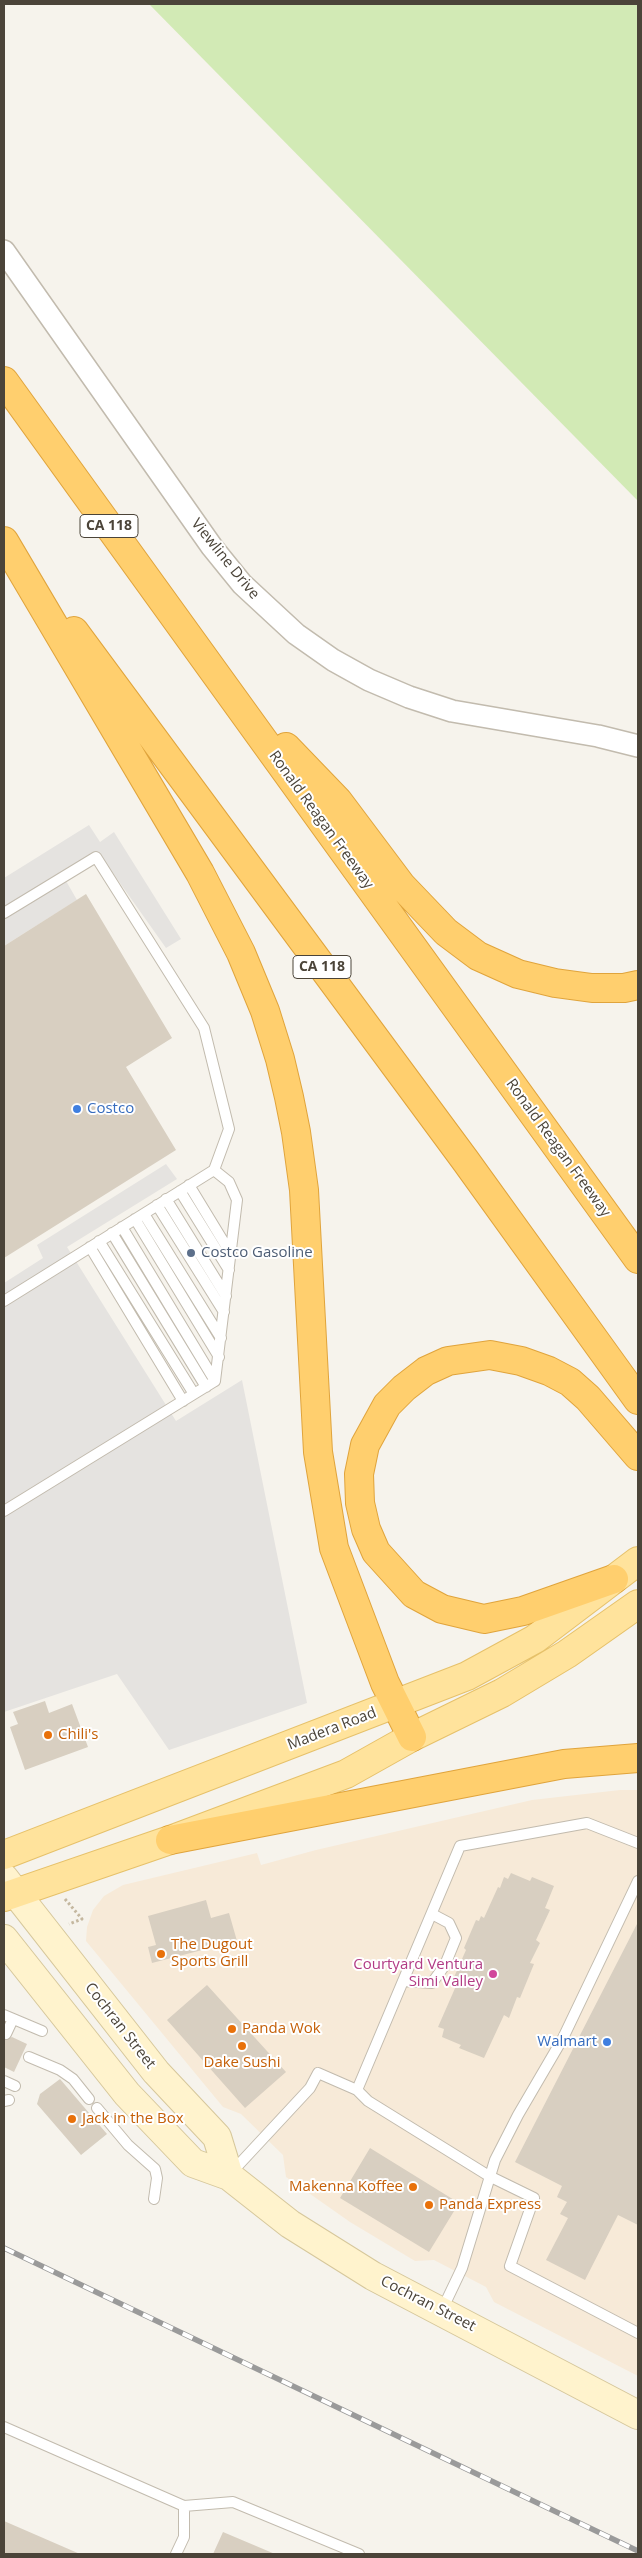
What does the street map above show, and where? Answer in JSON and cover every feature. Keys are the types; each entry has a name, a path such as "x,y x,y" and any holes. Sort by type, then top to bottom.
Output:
{"highway":[{"name":"Ronald Reagan Freeway","path":"4,381 638,1259"},
{"name":"CA 118","path":"4,536 465,1160 638,1400"},
{"path":"4,541 200,872 241,953 265,1011 280,1059 296,1132 303,1180 318,1452 334,1548 385,1682 412,1737"},
{"path":"214,671 338,801 401,885 446,932 478,956 518,974 555,983 592,988 624,988 638,985"},
{"path":"614,1579 523,1611 484,1619 442,1609 414,1594 376,1552 366,1529 360,1503 359,1474 365,1445 387,1405 404,1388 426,1371 448,1361 490,1355 549,1371 570,1382 588,1398 638,1456"},
{"path":"170,1840 564,1764 638,1758"}],"main road":[{"name":"Madera Road","path":"4,1855 467,1676 535,1639 638,1562"},
{"path":"7,1889 170,1840 346,1774 412,1737 502,1693 567,1654 638,1604"},
{"name":"Cochran Street","path":"7,1889 156,2072 217,2137 229,2176"},
{"name":"Cochran Street","path":"4,1939 127,2094 193,2164 229,2176 290,2224 331,2251 638,2414"}],"street":[{"name":"Viewline Drive","path":"4,251 212,547 242,584 296,634 355,672 408,698 452,712 598,736 638,746"}],"lane":[{"path":"4,912 96,857 204,1028 229,1129 214,1170 4,1301"},
{"path":"4,1511 215,1381 237,1200 230,1182 214,1170"},
{"path":"189,1185 231,1254"},
{"path":"180,1191 229,1270"},
{"path":"166,1200 226,1296"},
{"path":"157,1205 224,1312"},
{"path":"144,1214 221,1338"},
{"path":"135,1220 219,1358"},
{"path":"122,1227 215,1381"},
{"path":"112,1233 206,1387"},
{"path":"99,1241 194,1394"},
{"path":"90,1247 183,1401"},
{"path":"357,2090 460,1846 587,1823 638,1843"},
{"path":"442,2311 462,2268 489,2176 518,2115 563,2038 638,1881"},
{"path":"403,1981 432,1983 445,1965 456,1938 449,1923 432,1914"},
{"path":"6,2034 8,2017 42,2032"},
{"path":"29,2058 60,2070 73,2079 89,2099"},
{"path":"229,2176 310,2088 318,2073 357,2090 368,2101 489,2176 534,2198 510,2266 638,2333"},
{"path":"4,2081 15,2086"},
{"path":"97,2108 128,2145 155,2169 157,2178 154,2199"},
{"path":"4,2427 184,2506 233,2502 358,2554"},
{"path":"176,2554 184,2537 184,2506"}],"shaded area":[{"path":"89,825 100,842 114,832 181,939 166,948 98,852 62,874 77,900 4,946 4,878"},
{"path":"166,1164 177,1179 67,1247 176,1421 242,1380 307,1703 169,1750 117,1674 4,1712 4,1283 43,1258 37,1245"},
{"path":"620,1790 638,1790 638,2376 494,2302 486,2287 434,2260 415,2261 350,2222 286,2177 283,2155 241,2114 223,2107 86,1941 87,1927 93,1910 104,1896 123,1885 257,1853 261,1865 316,1850 532,1800"}],"green space":[{"path":"149,4 638,4 638,501"}],"building":[{"name":"Costco","path":"86,894 172,1038 126,1067 176,1150 4,1258 4,946"},
{"name":"Chili's","path":"45,1701 49,1713 72,1704 88,1747 25,1770 10,1727 18,1724 13,1712"},
{"name":"Courtyard Ventura Simi Valley","path":"511,1873 530,1881 532,1877 554,1886 545,1908 550,1910 536,1940 540,1943 530,1963 534,1964 520,1998 517,1997 509,2018 504,2015 484,2058 459,2048 461,2045 442,2037 444,2029 438,2027 456,1986 451,1984 466,1950 464,1948 476,1920 479,1921 481,1916 484,1918 504,1877 508,1879"},
{"path":"206,1900 211,1918 229,1913 237,1941 152,1963 148,1947 156,1945 148,1916"},
{"name":"Walmart","path":"638,1922 638,2225 618,2215 585,2280 546,2260 568,2218 560,2214 567,2202 557,2197 562,2186 515,2162"},
{"path":"207,1985 286,2072 245,2108 167,2020"},
{"path":"12,2037 27,2044 14,2072 4,2067 4,2040"},
{"name":"Jack in the Box","path":"60,2079 107,2134 81,2155 37,2104 40,2094"},
{"path":"370,2148 459,2203 429,2252 340,2198"},
{"path":"4,2521 80,2554 4,2554"},
{"path":"223,2532 275,2554 213,2554"}],"railway":[{"path":"4,2248 638,2551"}],"place":[{"name":"Costco","path":"77,1109"},
{"name":"Costco Gasoline","path":"191,1253"},
{"name":"Chili's","path":"48,1735"},
{"name":"The Dugout Sports Grill","path":"161,1954"},
{"name":"Courtyard Ventura Simi Valley","path":"493,1974"},
{"name":"Panda Wok","path":"232,2029"},
{"name":"Walmart","path":"607,2042"},
{"name":"Dake Sushi","path":"242,2046"},
{"name":"Jack in the Box","path":"72,2119"},
{"name":"Makenna Koffee","path":"413,2187"},
{"name":"Panda Express","path":"429,2205"}]}
